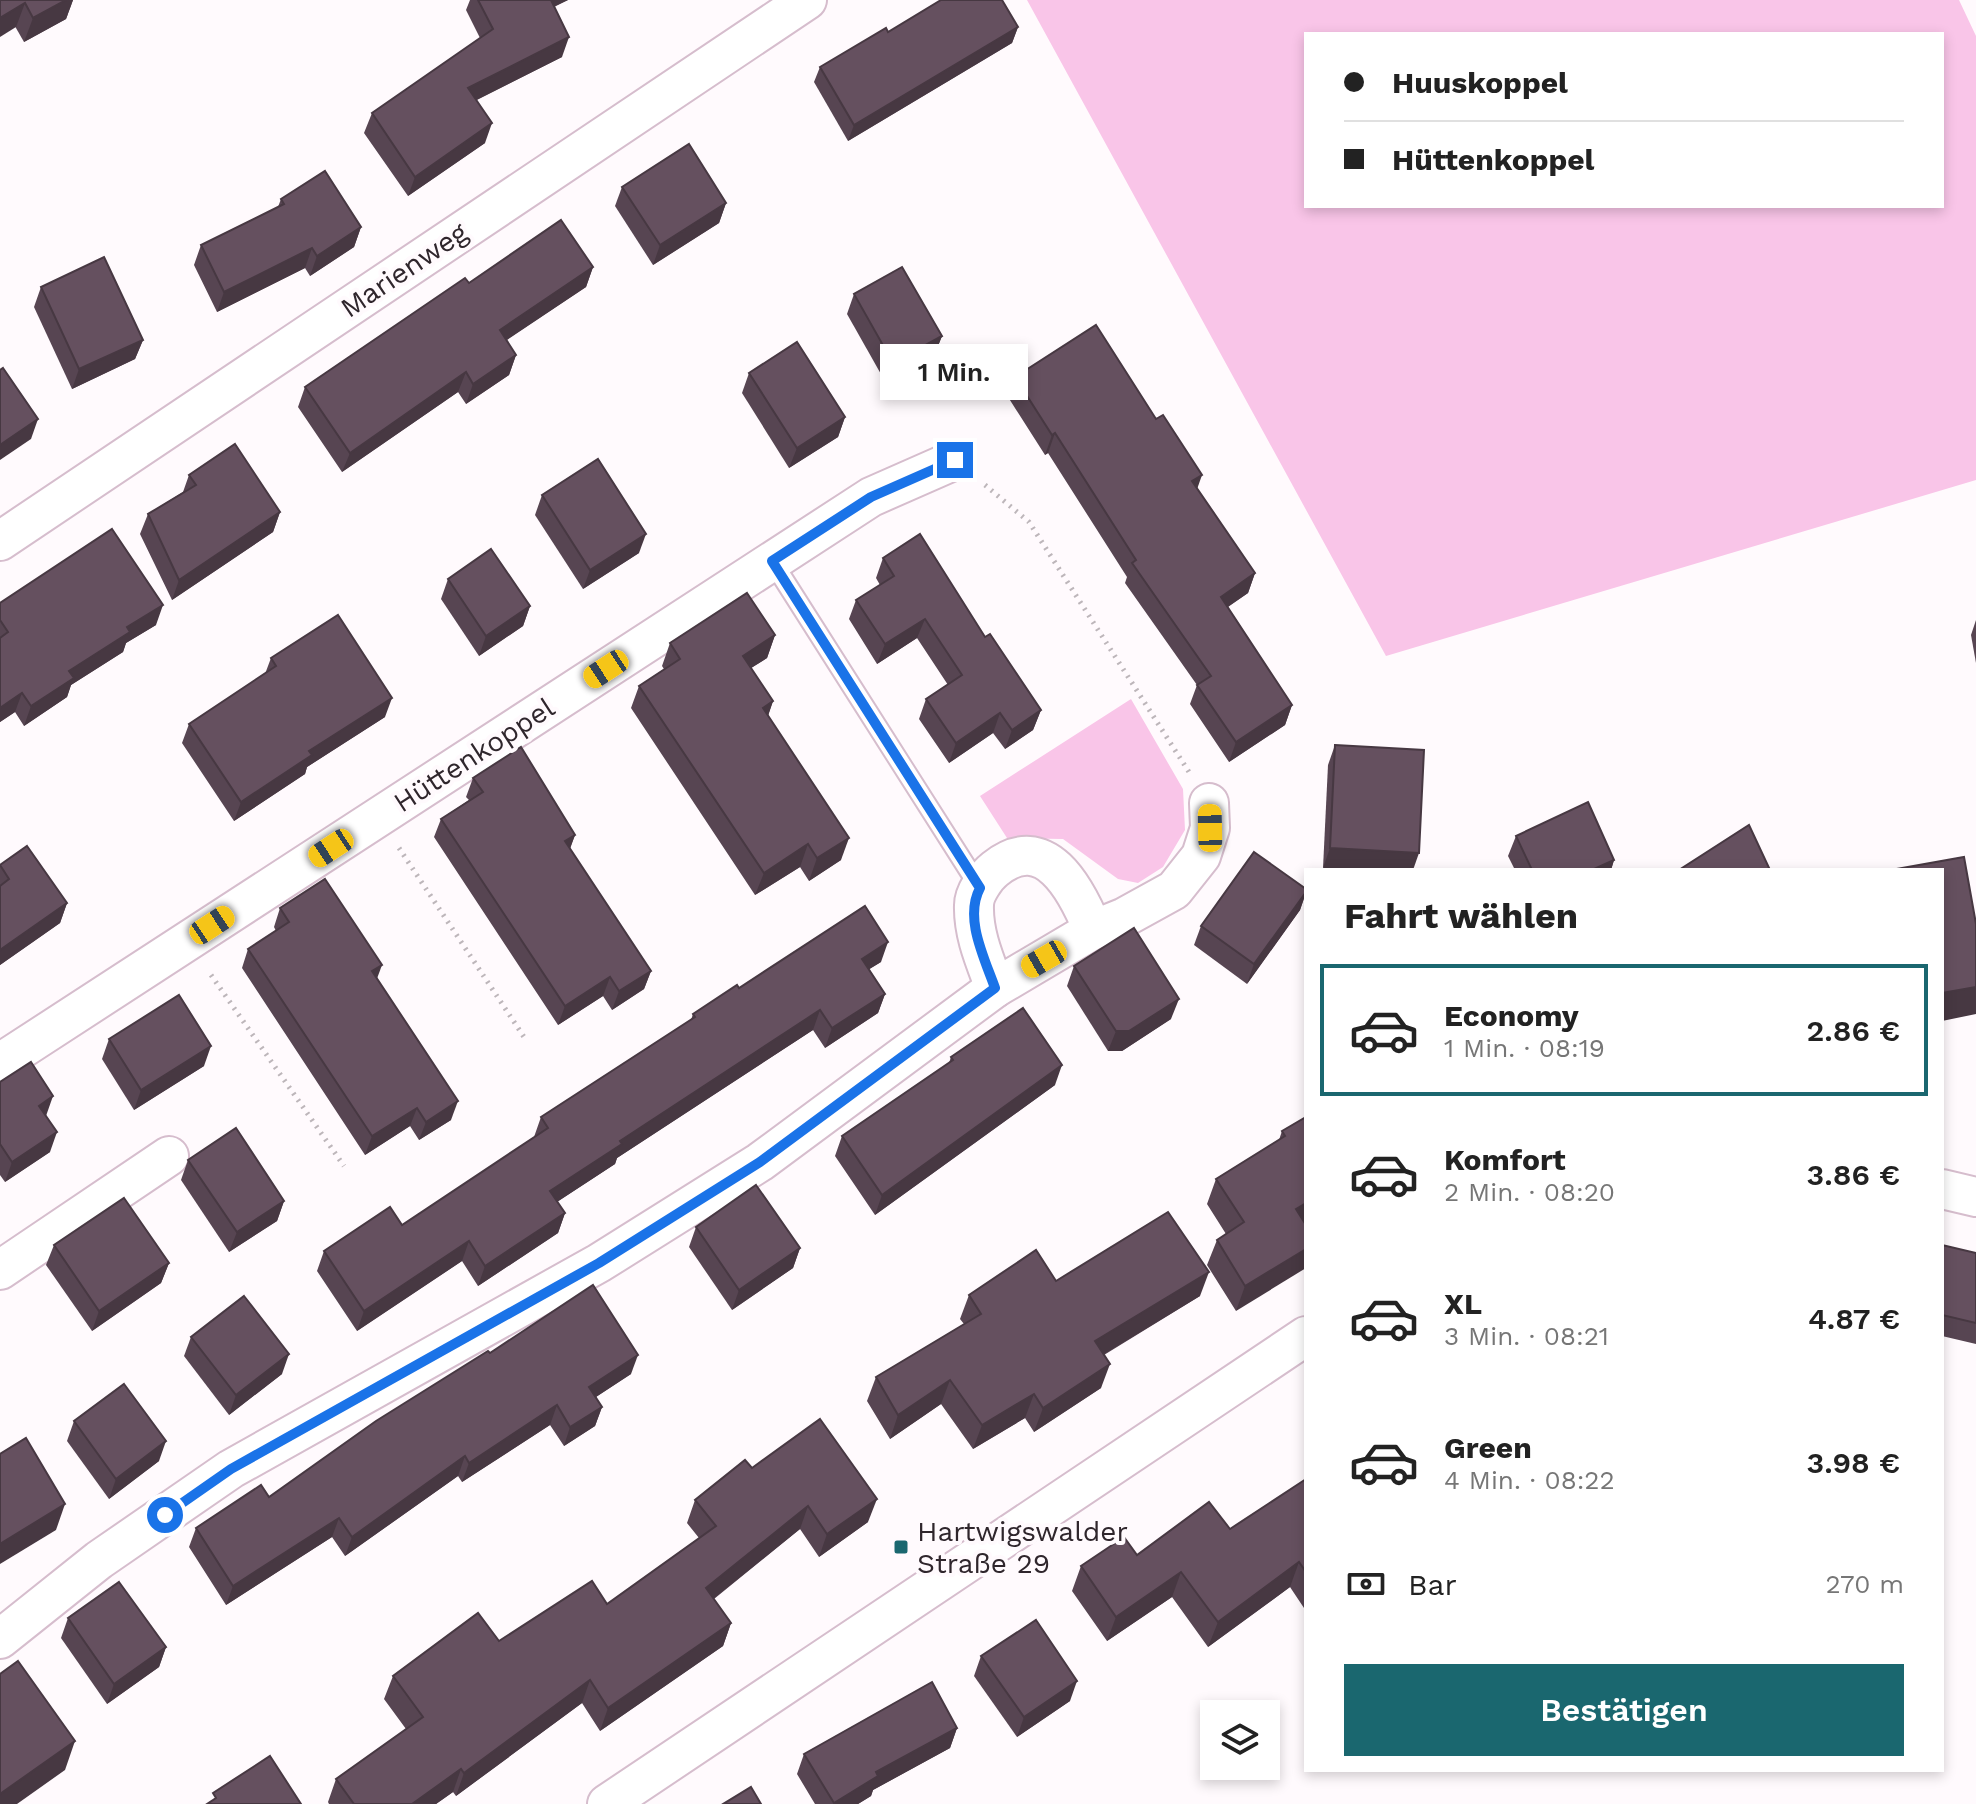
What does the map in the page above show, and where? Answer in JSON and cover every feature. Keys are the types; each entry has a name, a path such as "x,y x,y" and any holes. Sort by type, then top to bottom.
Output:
{"street":[{"name":"Marienweg","path":"0,541 807,0"},
{"name":"Hüttenkoppel","path":"0,1063 871,497 955,460"},
{"path":"0,1639 99,1560 231,1469 599,1263 760,1162 995,988 1093,930 1125,917 1174,890 1201,856 1210,828 1209,803"},
{"path":"995,988 978,939 973,901 988,874 1006,859 1031,854 1057,868 1081,900 1093,930"},
{"path":"0,1270 169,1156"},
{"path":"1944,1189 1976,1197"},
{"path":"607,1804 1304,1337"}],"lane":[{"path":"772,561 980,888"}],"path":[{"path":"955,460 1029,522 1209,803"},
{"path":"379,817 524,1037"},
{"path":"188,941 344,1166"}],"shaded area":[{"path":"1027,0 1959,0 1976,36 1976,480 1386,656"},
{"path":"1131,699 1183,789 1185,830 1163,867 1138,883 1118,879 1063,839 1007,838 980,796"}],"building":[{"path":"0,0 66,0 33,18 25,3 0,18"},
{"path":"478,0 551,0 569,37 468,88 492,123 415,177 372,113 493,29"},
{"path":"941,0 1002,0 1018,27 854,125 820,67"},
{"path":"689,144 726,203 660,245 622,187"},
{"path":"325,171 361,227 317,256 312,248 224,292 201,245 284,204 281,199"},
{"path":"561,220 593,267 500,330 516,355 473,384 466,372 350,453 305,387 465,278 469,283"},
{"path":"104,257 143,340 79,369 41,287"},
{"path":"902,267 942,336 893,363 854,294"},
{"path":"1096,325 1156,419 1163,415 1202,475 1192,481 1255,573 1221,597 1292,705 1236,742 1197,685 1211,676 1132,563 1136,560 1055,433 1052,435 1015,377"},
{"path":"797,342 845,417 797,448 749,373"},
{"path":"3,368 38,419 0,445 0,370"},
{"path":"235,444 280,512 179,580 148,514 196,485 189,475"},
{"path":"598,459 646,534 590,570 542,495"},
{"path":"112,529 163,605 127,627 130,632 69,671 74,678 31,706 22,693 0,708 0,638 8,632 0,620 0,603"},
{"path":"920,534 985,637 990,634 1041,710 1012,730 1000,713 956,743 926,699 962,675 925,619 885,644 856,600 894,576 883,558"},
{"path":"491,549 530,606 486,636 448,579"},
{"path":"747,593 775,635 743,656 773,701 763,708 849,838 817,858 808,844 764,873 639,686 680,659 670,643"},
{"path":"338,615 392,698 309,751 312,755 241,802 189,724 276,666 271,658"},
{"path":"1335,745 1424,750 1419,853 1330,848"},
{"path":"521,747 575,835 565,841 651,971 619,991 610,977 565,1006 441,819 483,792 473,778"},
{"path":"1588,802 1614,860 1596,868 1531,868 1516,836"},
{"path":"1749,825 1769,868 1682,868"},
{"path":"27,846 67,903 0,950 0,886 9,879 0,865"},
{"path":"1254,852 1304,888 1304,895 1254,964 1201,926"},
{"path":"1964,857 1976,924 1976,987 1944,993 1944,868 1902,868"},
{"path":"325,879 382,965 372,971 458,1101 426,1122 417,1108 372,1136 248,949 289,922 280,908"},
{"path":"865,906 888,942 862,959 885,994 832,1028 820,1010 620,1141 622,1144 550,1191 565,1213 485,1266 469,1241 364,1311 324,1251 390,1207 402,1225 548,1128 541,1117 695,1017 693,1014 737,985 739,988"},
{"path":"1134,928 1179,999 1129,1031 1116,1031 1074,966"},
{"path":"179,995 211,1046 141,1090 109,1039"},
{"path":"1023,1008 1062,1065 882,1195 842,1136"},
{"path":"31,1062 53,1096 39,1106 57,1132 12,1162 0,1144 0,1082"},
{"path":"1304,1118 1304,1204 1296,1209 1304,1222 1304,1250 1245,1286 1217,1240 1244,1222 1216,1179 1285,1136 1282,1131"},
{"path":"236,1128 284,1201 237,1232 188,1160"},
{"path":"756,1185 800,1248 739,1290 696,1227"},
{"path":"124,1198 169,1263 99,1311 54,1245"},
{"path":"1168,1212 1209,1272 1095,1341 1110,1364 1043,1408 1034,1394 982,1425 950,1380 898,1415 876,1377 981,1314 969,1295 1036,1250 1056,1281"},
{"path":"1944,1245 1976,1253 1976,1323 1944,1315"},
{"path":"593,1285 638,1355 589,1387 602,1407 570,1427 557,1405 469,1463 465,1456 352,1537 339,1518 233,1586 196,1528 261,1485 269,1497 376,1421 488,1351 490,1353"},
{"path":"244,1296 289,1354 236,1395 191,1337"},
{"path":"124,1384 166,1441 116,1479 74,1421"},
{"path":"820,1419 877,1499 827,1534 808,1506 706,1588 731,1623 608,1708 590,1680 464,1773 461,1769 412,1804 354,1804 336,1779 423,1717 393,1676 478,1613 499,1641 592,1581 607,1604 716,1526 695,1500 745,1460 752,1468"},
{"path":"26,1438 65,1504 0,1544 0,1454"},
{"path":"1304,1480 1304,1569 1299,1562 1218,1622 1181,1572 1116,1617 1081,1566 1124,1537 1137,1555 1209,1502 1230,1529"},
{"path":"119,1582 166,1647 114,1684 68,1618"},
{"path":"1036,1620 1077,1681 1024,1717 981,1656"},
{"path":"18,1661 75,1741 0,1794 0,1674"},
{"path":"932,1682 957,1728 876,1772 878,1776 834,1803 804,1754"},
{"path":"270,1756 301,1804 207,1804 216,1798 213,1793"},
{"path":"751,1787 761,1804 723,1804"}],"place":[{"name":"Hartwigswalder Straße 29","path":"901,1547"}],"route":[{"path":"165,1515 231,1469 599,1263 760,1162 995,988 978,939 973,901 980,888 772,561 871,497 955,460"}]}
